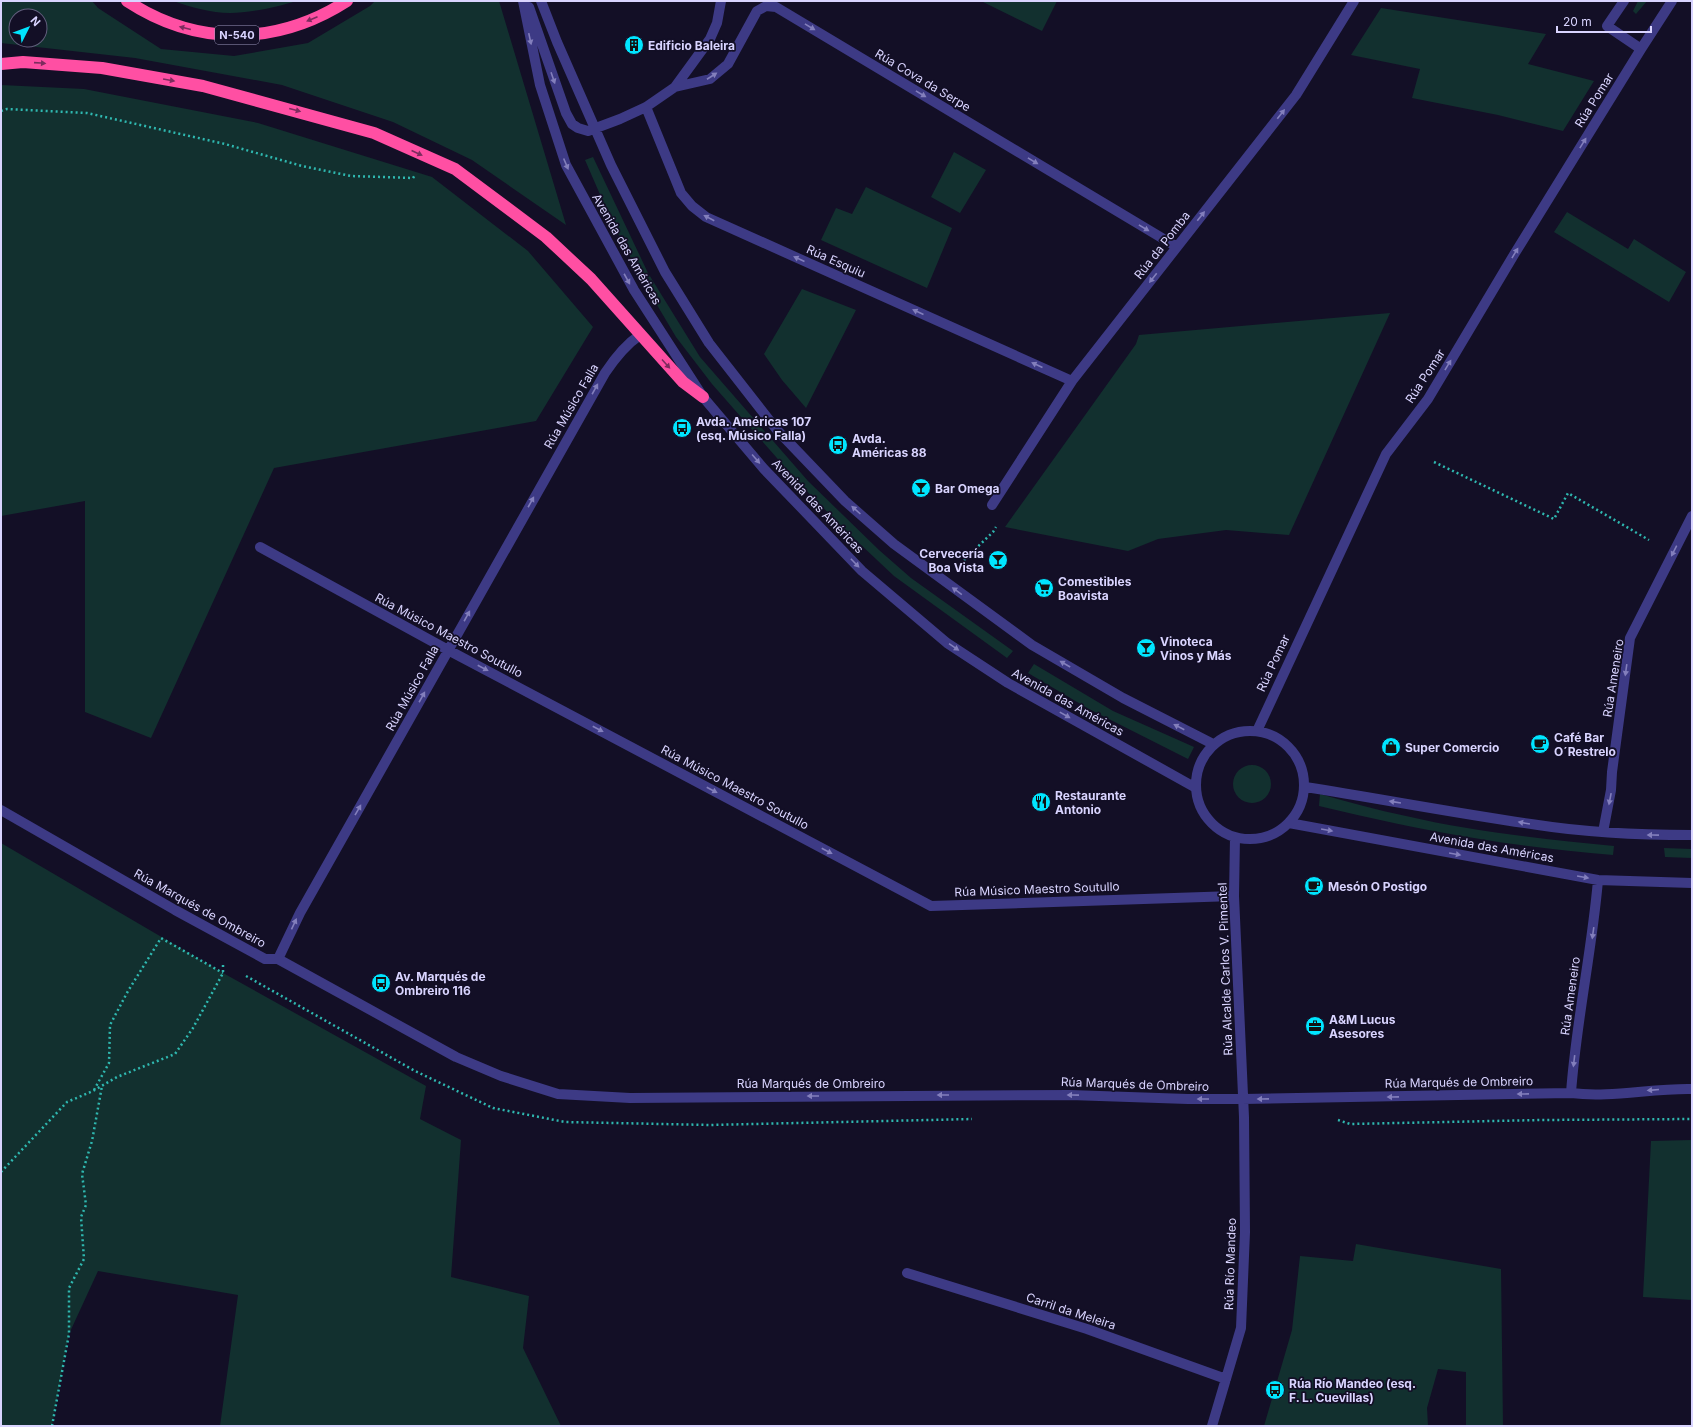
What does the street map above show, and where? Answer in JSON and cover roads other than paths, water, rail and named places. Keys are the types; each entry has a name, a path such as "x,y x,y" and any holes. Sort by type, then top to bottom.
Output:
{"highway":[{"name":"N-540","path":"127,1 143,12 174,26 202,33 229,36 257,35 287,29 314,19 347,1"},
{"path":"1,64 23,62 102,68 203,86 374,133 455,169 546,237 591,279 682,382 703,397"}],"street":[{"name":"Avenida das Américas","path":"523,1 540,85 566,166 634,290 703,397 764,469 862,571 947,643 1008,683 1196,788"},
{"path":"528,1 553,79 566,113 572,124 578,128 588,131 646,107 675,87 710,39 717,23 721,1"},
{"name":"Avenida das Américas","path":"541,1 595,129 664,272 709,343 777,430 845,501 894,544 1032,645 1123,698 1213,744"},
{"name":"Rúa da Pomba","path":"992,505 1072,380 1296,95 1354,1"},
{"path":"1624,1 1607,26 1640,49"},
{"name":"Rúa Pomar","path":"1257,731 1386,454 1428,399 1515,253 1640,49 1672,1"},
{"name":"Rúa Cova da Serpe","path":"675,87 710,79 728,64 757,11 766,6 776,7 1177,247"},
{"name":"Rúa Esquiu","path":"646,107 681,193 692,206 706,217 1072,380"},
{"name":"Rúa Músico Falla","path":"278,959 300,913 605,373 618,354 629,342 640,335"},
{"name":"Rúa Ameneiro","path":"1603,832 1611,790 1612,772 1630,638 1692,516"},
{"name":"Rúa Músico Maestro Soutullo","path":"260,547 448,650 930,906 1234,896"},
{"path":"1241,731 1257,731 1272,735 1286,744 1296,756 1302,771 1304,787 1302,800 1297,813 1289,823 1276,832 1262,838 1246,839 1235,837 1218,828 1207,818 1199,804 1196,788 1197,772 1203,757 1213,744 1226,736 1241,731"},
{"path":"1304,787 1539,826 1650,835 1692,835"},
{"name":"Rúa Marqués de Ombreiro","path":"1,810 175,910 259,956 265,959 278,959 456,1057 501,1076 558,1094 630,1098 1070,1095 1188,1099 1242,1099 1571,1093 1589,1095 1668,1088 1692,1089"},
{"name":"Avenida das Américas","path":"1289,823 1598,880 1692,884"},
{"name":"Rúa Alcalde Carlos V. Pimentel","path":"1235,837 1234,896 1242,1099"},
{"name":"Rúa Ameneiro","path":"1571,1093 1573,1065 1595,919 1598,880"},
{"name":"Rúa Río Mandeo","path":"1212,1426 1241,1328 1245,1232 1244,1117 1242,1099"},
{"name":"Carril da Meleira","path":"908,1273 1087,1329 1226,1379"}],"place":[{"name":"Edificio Baleira","path":"634,45"},
{"name":"Avda. Américas 107 (esq. Músico Falla)","path":"682,428"},
{"name":"Avda. Américas 88","path":"838,445"},
{"name":"Bar Omega","path":"921,488"},
{"name":"Cervecería Boa Vista","path":"998,560"},
{"name":"Comestibles Boavista","path":"1044,588"},
{"name":"Vinoteca Vinos y Más","path":"1146,648"},
{"name":"Café Bar O´Restrelo","path":"1540,744"},
{"name":"Super Comercio","path":"1391,747"},
{"name":"Restaurante Antonio","path":"1041,802"},
{"name":"Mesón O Postigo","path":"1314,886"},
{"name":"Av. Marqués de Ombreiro 116","path":"381,983"},
{"name":"A&M Lucus Asesores","path":"1315,1026"},
{"name":"Rúa Río Mandeo (esq. F. L. Cuevillas)","path":"1275,1390"}]}
